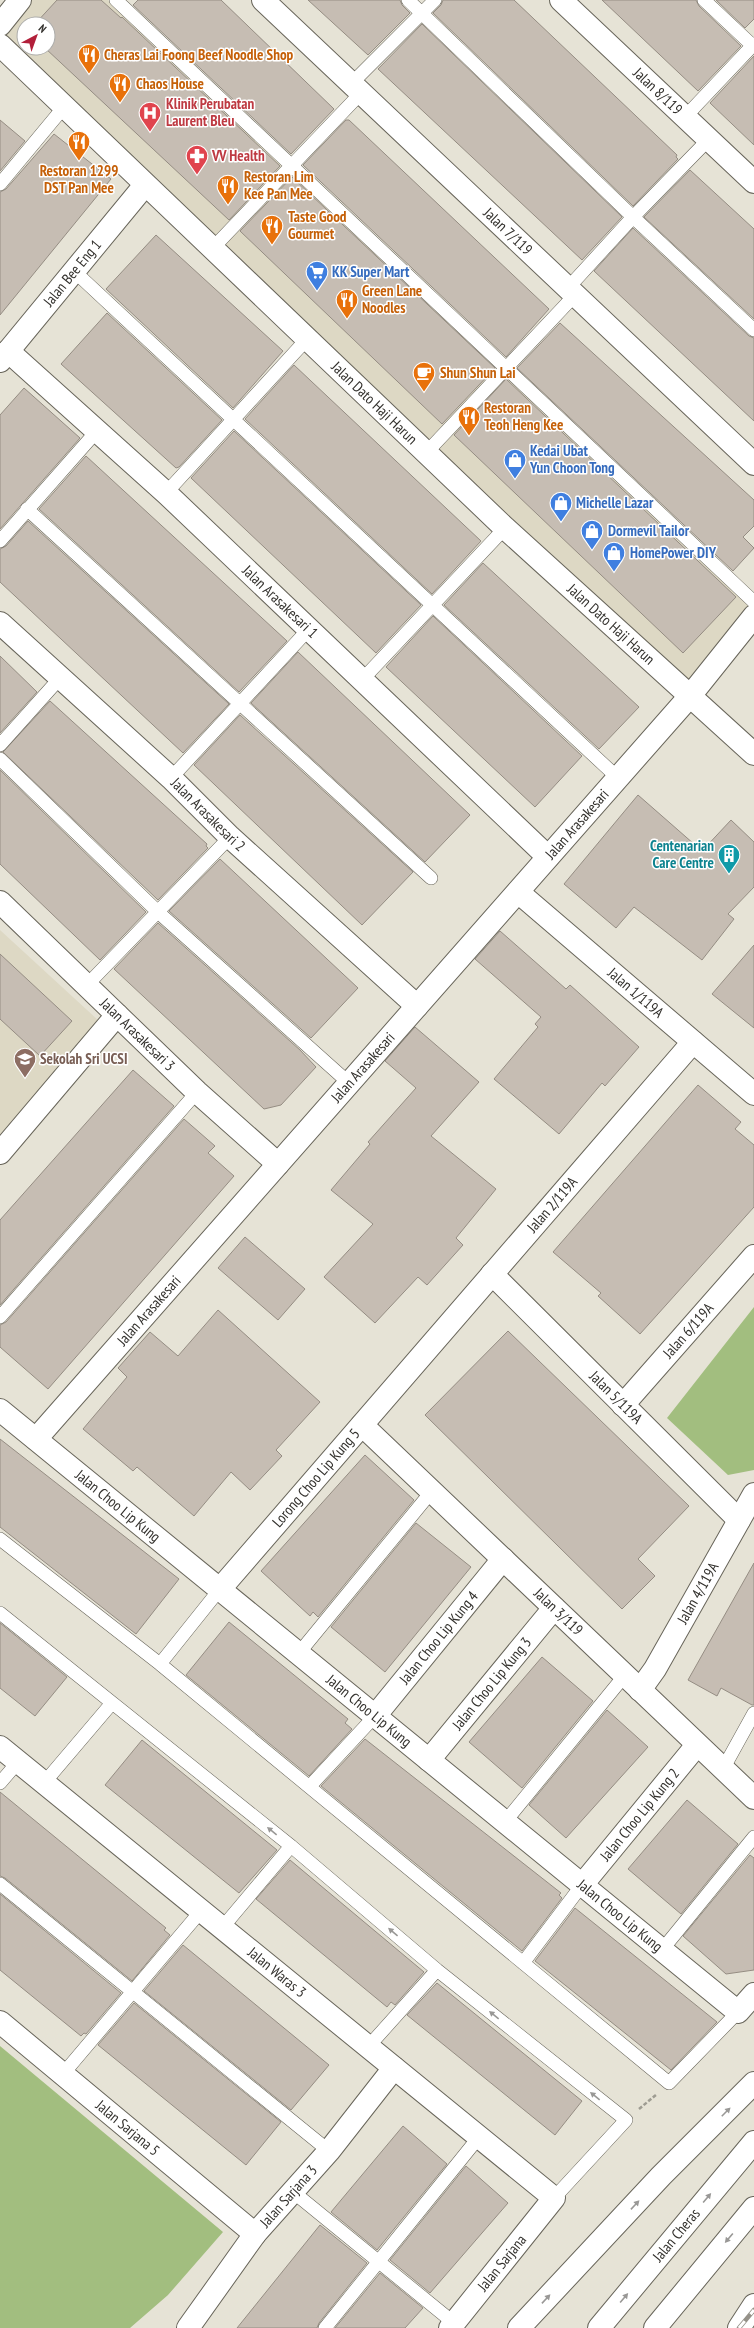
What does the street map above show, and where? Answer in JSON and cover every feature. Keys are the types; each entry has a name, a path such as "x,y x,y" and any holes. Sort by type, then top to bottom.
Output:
{"main road":[{"path":"0,25 20,0"},
{"name":"Jalan 7/119","path":"262,0 754,464"},
{"name":"Jalan 8/119","path":"561,0 754,182"},
{"name":"Jalan Dato Haji Harun","path":"0,45 505,528 754,754"},
{"name":"Jalan Bee Eng 1","path":"4,356 146,185"},
{"name":"Jalan Arasakesari 1","path":"4,356 96,432 166,493 308,630 548,857"},
{"name":"Jalan Arasakesari","path":"36,1439 690,696 754,616"},
{"name":"Jalan Arasakesari 2","path":"0,623 171,778 230,837 417,1006"},
{"name":"Jalan 1/119A","path":"518,892 754,1094"},
{"name":"Jalan Arasakesari 3","path":"0,902 197,1092 278,1164"},
{"path":"0,1153 117,1015"},
{"name":"Jalan 2/119A","path":"411,1366 693,1042"},
{"name":"Jalan 6/119A","path":"623,1405 754,1256"},
{"name":"Jalan 5/119A","path":"492,1274 739,1520"},
{"name":"Lorong Choo Lip Kung 5","path":"220,1589 411,1366"},
{"name":"Jalan Choo Lip Kung","path":"0,1410 738,2012"},
{"name":"Jalan 3/119","path":"362,1425 754,1798"},
{"name":"Jalan 4/119A","path":"640,1690 655,1669 754,1494"},
{"name":"Jalan Choo Lip Kung 4","path":"375,1716 503,1559"},
{"name":"Jalan Choo Lip Kung 3","path":"429,1760 554,1608"},
{"name":"Jalan Choo Lip Kung 2","path":"582,1885 698,1745"},
{"name":"Jalan Waras 3","path":"0,1747 554,2198"},
{"path":"738,2012 754,1994"},
{"name":"Jalan Sarjana 5","path":"0,2022 255,2234"},
{"name":"Jalan Sarjana 3","path":"188,2328 255,2234 292,2191 330,2151 394,2068"},
{"path":"519,2328 661,2176 754,2083"},
{"name":"Jalan Cheras","path":"599,2328 754,2142"},
{"name":"Jalan Sarjana","path":"452,2325 554,2198"},
{"path":"655,2328 754,2208"},
{"path":"739,2328 754,2305"}],"lane":[{"path":"116,0 754,602"},
{"path":"408,0 633,217 754,330"},
{"path":"212,249 292,166 356,88 435,0"},
{"path":"685,117 754,46 704,0"},
{"path":"0,184 64,106"},
{"path":"426,453 506,368 572,292 633,217 709,139"},
{"path":"74,271 234,418 618,778"},
{"path":"166,493 307,339"},
{"path":"0,541 96,432"},
{"path":"27,509 431,878"},
{"path":"362,680 505,528"},
{"path":"171,778 308,630"},
{"path":"0,744 60,678"},
{"path":"0,759 158,912 349,1083"},
{"path":"87,985 230,837"},
{"path":"0,1317 197,1092"},
{"path":"299,1654 432,1491"},
{"path":"0,1538 160,1664 310,1786 669,2083 738,2012"},
{"path":"160,1664 220,1589"},
{"path":"0,1613 291,1846 437,1970 626,2120 554,2198"},
{"path":"505,1822 625,1675"},
{"path":"44,1783 112,1703"},
{"path":"723,1769 754,1713"},
{"path":"310,1786 375,1716"},
{"path":"0,1783 18,1762"},
{"path":"662,1950 754,1837"},
{"path":"222,1928 291,1846"},
{"path":"0,1884 135,1991 330,2151"},
{"path":"523,1963 582,1885"},
{"path":"63,2074 135,1991 201,1910"},
{"path":"368,2047 437,1970"},
{"path":"325,2328 479,2137"},
{"path":"292,2191 379,2260 452,2325"}],"path":[{"path":"626,2120 669,2083"}],"shaded area":[{"path":"31,0 108,0 752,606 689,685 507,520 22,56 56,56 56,16 18,16"},
{"path":"16,19 16,50 2,37"},
{"name":"Sekolah Sri UCSI","path":"0,930 99,1021 0,1137"}],"green space":[{"path":"754,1307 754,1470 728,1475 667,1418"},
{"path":"0,2046 223,2232 168,2295 130,2328 0,2328"}],"building":[{"path":"57,0 101,0 121,18 122,17 280,166 229,220 54,56 56,56 56,16 42,16"},
{"path":"138,0 221,0 334,109 291,154 133,5"},
{"path":"308,0 400,0 402,5 410,13 368,55"},
{"path":"443,0 514,0 677,155 676,157 678,159 633,206 433,13 441,5"},
{"path":"602,0 696,0 699,6 741,46 698,91"},
{"path":"716,0 754,0 754,19 745,28"},
{"path":"422,24 622,217 582,260 378,69"},
{"path":"754,56 754,145 710,103"},
{"path":"0,120 25,141 0,171"},
{"path":"346,120 349,120 549,309 506,357 303,165"},
{"path":"54,134 111,179 0,315 0,192 6,189"},
{"path":"690,170 754,229 754,319 644,217"},
{"path":"292,177 495,368 442,424 240,231"},
{"path":"633,228 749,336 754,338 754,421 594,271"},
{"path":"156,235 283,351 233,408 106,289"},
{"path":"107,313 222,420 179,467 176,468 61,364"},
{"path":"560,323 754,500 754,526 743,537 754,548 733,571 517,368"},
{"path":"294,365 481,541 432,594 245,419"},
{"path":"506,379 736,597 683,653 454,435"},
{"path":"24,388 80,438 0,529 0,415"},
{"path":"234,431 421,605 376,653 191,478"},
{"path":"86,456 287,641 239,692 39,509"},
{"path":"28,521 229,704 183,753 0,582 0,549 6,546"},
{"path":"483,563 639,707 599,749 444,605"},
{"path":"433,616 582,756 535,807 386,667"},
{"path":"298,652 470,815 425,862 251,703"},
{"path":"0,656 37,692 0,733"},
{"path":"50,701 207,844 206,846 208,848 158,900 3,752"},
{"path":"240,715 413,872 362,925 194,765"},
{"path":"0,770 146,912 100,960 0,864"},
{"path":"638,795 702,851 731,820 754,842 754,887 728,914 734,919 702,960 634,907 616,928 564,884"},
{"path":"220,859 358,988 311,1038 169,911"},
{"path":"158,923 300,1050 316,1067 281,1105 264,1109 114,969"},
{"path":"500,931 566,989 570,985 639,1047 605,1086 602,1083 559,1134 494,1079 538,1027 535,1024 541,1017 475,959"},
{"path":"754,945 754,1028 712,994"},
{"path":"0,954 72,1021 40,1056 0,1019"},
{"path":"415,1027 479,1082 431,1136 496,1189 456,1238 463,1245 427,1285 418,1277 375,1323 324,1277 373,1224 331,1190 370,1144 368,1142 416,1088 385,1061"},
{"path":"133,1070 174,1106 0,1305 0,1220"},
{"path":"698,1085 741,1122 735,1129 754,1145 754,1207 640,1334 598,1296 601,1293 553,1252"},
{"path":"184,1119 215,1146 208,1153 234,1176 48,1389 0,1347 0,1325 6,1322"},
{"path":"245,1237 305,1289 278,1320 218,1268"},
{"path":"218,1310 320,1402 276,1450 282,1456 250,1490 231,1472 194,1516 137,1467 133,1471 83,1429 127,1377 118,1368 150,1332 178,1356"},
{"path":"508,1331 689,1506 638,1559 655,1576 622,1609 425,1415"},
{"path":"0,1439 179,1579 136,1634 0,1527"},
{"path":"365,1455 414,1500 318,1617 313,1612 310,1616 261,1571"},
{"path":"416,1523 471,1567 385,1672 331,1627"},
{"path":"754,1563 754,1705 752,1705 721,1688 717,1696 688,1680"},
{"path":"229,1622 348,1719 345,1723 352,1729 309,1776 186,1675"},
{"path":"0,1623 67,1677 35,1716 0,1688"},
{"path":"542,1657 593,1701 522,1788 469,1742"},
{"path":"607,1710 648,1747 566,1838 529,1805"},
{"path":"365,1739 561,1893 559,1895 562,1898 522,1951 321,1786"},
{"path":"142,1740 277,1850 239,1893 105,1785"},
{"path":"0,1792 166,1928 164,1930 170,1935 132,1981 5,1878 0,1876"},
{"path":"687,1800 738,1844 681,1914 628,1869"},
{"path":"750,1855 754,1858 754,1970 726,1974 683,1936"},
{"path":"290,1860 424,1972 395,2005 391,2002 387,2007 256,1899"},
{"path":"0,1894 121,1993 86,2034 84,2033 81,2036 0,1970"},
{"path":"575,1908 717,2022 671,2070 535,1961"},
{"path":"183,1945 329,2065 291,2110 144,1991"},
{"path":"437,1983 582,2101 555,2135 407,2015"},
{"path":"134,2003 281,2122 246,2165 98,2045"},
{"path":"403,2126 447,2164 377,2250 331,2212"},
{"path":"466,2166 508,2203 430,2293 390,2260"},
{"path":"320,2225 367,2263 319,2323 317,2328 237,2328"},
{"path":"380,2273 423,2308 405,2328 335,2328"}],"railway":[{"path":"739,2328 754,2310"}],"place":[{"name":"Cheras Lai Foong Beef Noodle Shop","path":"89,74"},
{"name":"Chaos House","path":"120,104"},
{"name":"Klinik Perubatan Laurent Bleu","path":"150,132"},
{"name":"Restoran 1299 DST Pan Mee","path":"79,162"},
{"name":"VV Health","path":"197,176"},
{"name":"Restoran Lim Kee Pan Mee","path":"228,206"},
{"name":"Taste Good Gourmet","path":"272,246"},
{"name":"KK Super Mart","path":"317,292"},
{"name":"Green Lane Noodles","path":"347,320"},
{"name":"Shun Shun Lai","path":"424,392"},
{"name":"Restoran Teoh Heng Kee","path":"469,436"},
{"name":"Kedai Ubat Yun Choon Tong","path":"515,480"},
{"name":"Michelle Lazar","path":"561,522"},
{"name":"Dormevil Tailor","path":"592,550"},
{"name":"HomePower DIY","path":"614,572"},
{"name":"Centenarian Care Centre","path":"729,874"},
{"name":"Sekolah Sri UCSI","path":"25,1078"}]}
